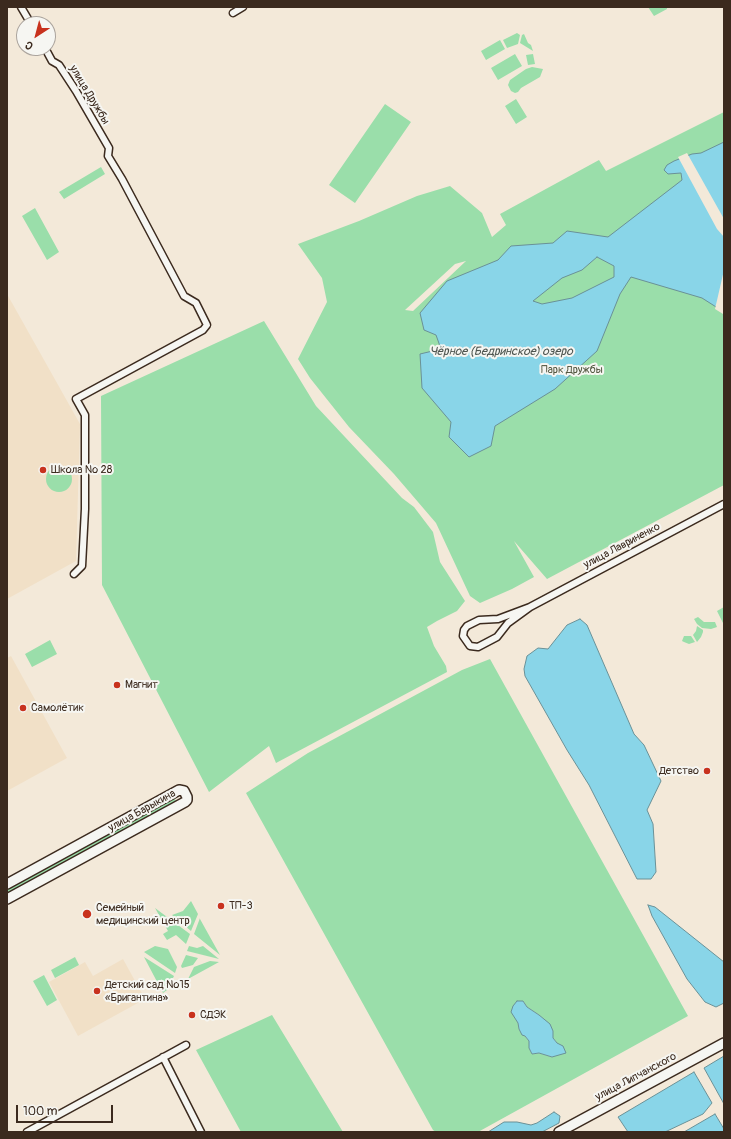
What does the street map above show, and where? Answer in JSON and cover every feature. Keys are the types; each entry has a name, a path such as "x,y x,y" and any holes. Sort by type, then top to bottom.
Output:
{"street":[{"path":"21,7 26,16"},
{"path":"233,13 243,7"},
{"name":"улица Дружбы","path":"49,56 52,61 59,65 76,91 109,148 108,156 122,179 184,296 196,303 207,325 203,330 76,400 85,416 85,508 82,566 74,574"},
{"name":"улица Лавриненко","path":"530,607 724,504"},
{"path":"530,607 508,623 497,637 478,647 470,646 463,636 465,628 479,620 498,619 530,607"},
{"name":"улица Барыкина","path":"7,884 178,790 184,791 187,797 185,802 7,899"},
{"name":"улица Липчанского","path":"559,1132 724,1043"},
{"path":"27,1132 186,1045"},
{"path":"163,1057 201,1132"}],"shaded area":[{"name":"Школа № 28","path":"7,294 80,424 76,561 7,599"},
{"name":"Самолётик","path":"11,656 67,758 7,791 7,658"},
{"name":"Детский сад №15 «Бригантина»","path":"123,959 145,999 78,1036 49,982 85,962 93,976"}],"green space":[{"path":"648,7 667,7 667,9 654,16"},
{"path":"517,33 520,35 518,44 507,48 503,40"},
{"path":"524,34 533,51 520,43 522,35"},
{"path":"500,40 505,49 486,60 481,51"},
{"path":"515,54 522,66 498,80 491,68"},
{"path":"533,54 535,64 528,65 526,55"},
{"path":"532,67 543,69 540,77 521,88 518,92 515,93 511,91 508,85 510,80 526,69"},
{"path":"516,99 527,117 516,124 505,106"},
{"path":"385,104 411,122 355,203 329,185"},
{"name":"Парк Дружбы","path":"724,112 724,485 547,579 514,541 534,577 512,589 480,603 470,596 436,523 394,474 349,427 310,378 298,359 327,302 322,278 298,244 359,221 417,196 450,186 482,213 492,237 506,225 500,214 599,160 606,171","holes":["466,261 413,311 405,310 455,264"]},
{"path":"101,167 105,174 64,199 59,192"},
{"path":"35,208 59,252 47,260 22,216"},
{"path":"264,321 316,406 402,498 414,507 433,532 440,562 465,601 457,611 427,627 434,646 446,666 447,672 276,763 269,746 209,792 102,585 101,396"},
{"path":"59,466 68,470 72,479 68,488 59,492 50,488 46,479 50,470"},
{"path":"724,607 724,625 717,611"},
{"path":"698,617 704,622 715,622 717,627 711,629 702,628 694,619"},
{"path":"697,626 703,630 703,632 697,642 693,635"},
{"path":"684,636 691,636 695,642 689,644 682,641"},
{"path":"50,640 57,654 32,667 25,654"},
{"path":"490,659 688,1016 478,1132 436,1132 433,1130 246,793 308,753 462,670","holes":["523,1001 527,1007 539,1015 553,1031 553,1038 557,1043 552,1057 539,1053 532,1054 529,1048 529,1041 519,1029 518,1023"]},
{"path":"174,798 176,801 7,893 7,889"},
{"path":"191,901 198,914 191,931 172,915 183,911"},
{"path":"155,908 190,934 186,944 176,935 167,940 163,934 168,931"},
{"path":"200,919 220,955 194,934"},
{"path":"155,946 168,949 177,967 175,973 144,952"},
{"path":"189,946 197,948 203,946 219,959 187,951"},
{"path":"186,955 198,958 193,965 182,968 181,966"},
{"path":"75,957 79,965 55,978 51,970"},
{"path":"144,957 174,976 167,990 163,993"},
{"path":"210,961 219,962 188,979 194,967"},
{"path":"44,975 57,1000 47,1006 33,981"},
{"path":"272,1015 343,1132 241,1132 196,1050"}],"water":[{"name":"Чёрное (Бедринское) озеро","path":"724,142 724,312 702,298 631,277 620,294 597,351 555,389 495,426 491,446 469,457 449,437 451,422 422,388 420,354 441,349 436,335 424,330 420,313 447,281 498,260 511,246 553,243 567,231 608,237 682,180 681,173 668,174 664,170 667,165 692,154 701,153","holes":["597,257 614,266 614,277 572,298 542,304 533,301 562,278 582,270"]},
{"path":"580,619 587,625 634,734 644,745 661,781 647,810 653,824 656,872 651,879 637,879 589,785 567,750 525,676 524,669 527,656 538,648 548,649 567,625"},
{"path":"648,905 655,907 724,962 724,1003 716,1007 705,1002 687,979 652,916"},
{"path":"517,1001 523,1001 527,1007 550,1024 553,1031 553,1038 557,1043 563,1046 566,1053 552,1057 539,1053 532,1054 529,1048 529,1041 522,1035 518,1023 511,1012"},
{"path":"724,1056 724,1104 704,1068"},
{"path":"694,1072 712,1103 703,1114 665,1132 628,1132 618,1117"},
{"path":"554,1112 560,1116 559,1123 542,1132 488,1132 504,1122 517,1122 531,1125 537,1123"},
{"path":"715,1114 724,1129 724,1132 684,1132"}],"pier":[{"path":"687,153 724,219 724,237 717,229 678,157"},
{"path":"724,270 724,308 723,314 715,309"}],"place":[{"name":"Школа № 28","path":"43,470"},
{"name":"Магнит","path":"117,685"},
{"name":"Самолётик","path":"23,708"},
{"name":"Детство","path":"707,771"},
{"name":"ТП-3","path":"221,906"},
{"name":"Семейный медицинский центр","path":"87,914"},
{"name":"Детский сад №15 «Бригантина»","path":"97,991"},
{"name":"СДЭК","path":"192,1015"}]}
